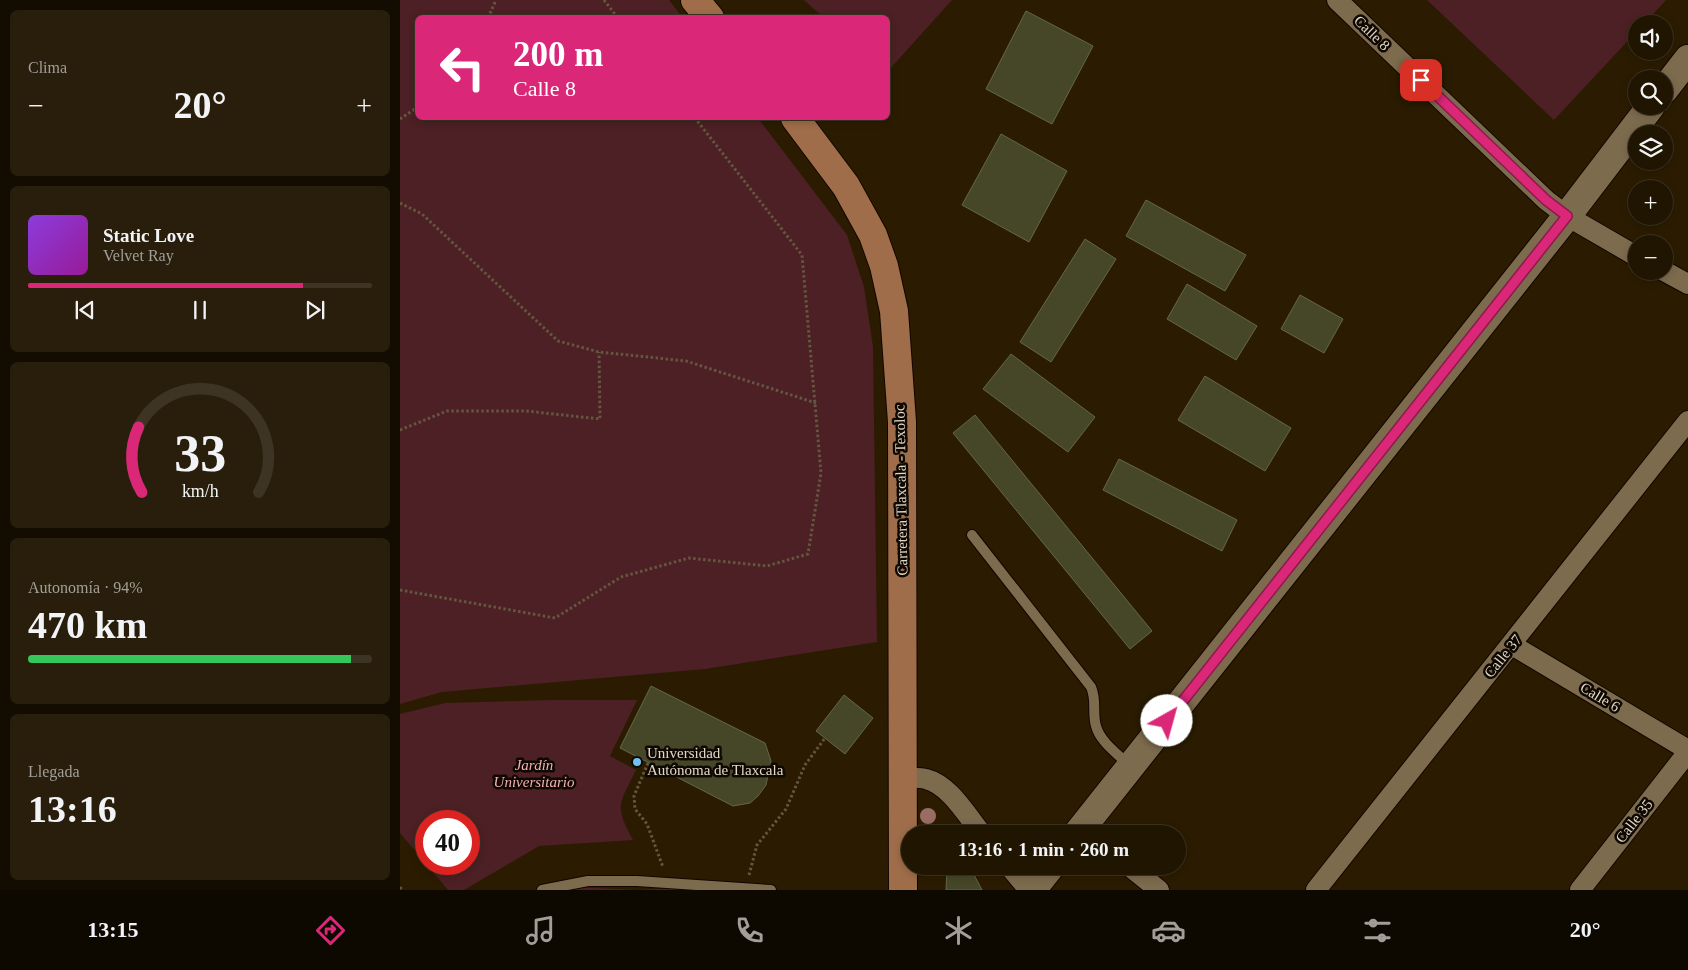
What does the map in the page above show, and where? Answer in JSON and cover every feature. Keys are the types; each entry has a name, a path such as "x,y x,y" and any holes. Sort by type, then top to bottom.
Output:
{"main road":[{"path":"695,0 708,15"},
{"name":"Carretera Tlaxcala - Texoloc","path":"796,120 846,186 873,234 884,266 894,311 902,422 903,890"}],"street":[{"name":"Calle 8","path":"1337,0 1546,200 1567,216 1628,251"},
{"path":"1673,78 1688,59"},
{"path":"1087,825 1131,766 1645,115"},
{"path":"1673,276 1688,284"},
{"name":"Calle 37","path":"1316,890 1688,422"},
{"name":"Calle 6","path":"1512,645 1688,751"},
{"name":"Calle 35","path":"1580,890 1688,751"},
{"path":"903,778 924,778 940,785 974,825"},
{"path":"1017,875 1030,890 1043,875"},
{"path":"1140,875 1159,890"}],"lane":[{"path":"972,535 1091,687 1095,701 1094,711 1099,734 1131,766"},
{"path":"542,890 588,881 669,883 771,890"}],"path":[{"path":"489,15 496,0"},
{"path":"604,0 616,15"},
{"path":"400,119 415,110"},
{"path":"400,590 555,618 622,577 690,558 766,566 808,554 821,473 802,255 697,120"},
{"path":"400,203 422,214 558,341 599,352 686,361 816,403"},
{"path":"400,430 447,411 526,411 600,419 599,352"},
{"path":"746,887 757,845 786,809 805,765 825,738"},
{"path":"648,763 634,796 635,809 647,824 669,883"}],"green space":[{"path":"400,0 669,0 680,15 415,15 415,120 760,120 847,235 864,287 873,347 877,642 705,669 442,692 400,704"},
{"path":"804,0 952,0 890,69 890,15 821,15"},
{"path":"1427,0 1666,0 1652,15 1628,15 1628,41 1554,120"},
{"name":"Jardín Universitario","path":"637,700 610,756 636,770 621,805 623,819 633,840 539,846 464,890 448,890 435,875 480,875 480,810 415,810 415,851 400,833 400,714 445,703"},
{"path":"573,887 639,890 564,890"},
{"path":"677,888 676,890 639,890"}],"building":[{"path":"1026,11 1093,46 1052,124 986,89"},
{"path":"1001,134 1067,171 1029,242 962,205"},
{"path":"1146,200 1246,255 1225,291 1126,236"},
{"path":"1085,239 1116,259 1051,362 1020,342"},
{"path":"1187,284 1257,326 1236,360 1167,319"},
{"path":"1300,295 1343,319 1324,353 1281,329"},
{"path":"1011,354 1095,417 1068,452 983,389"},
{"path":"1205,376 1291,428 1265,471 1178,420"},
{"path":"975,415 1152,631 1130,649 953,433"},
{"path":"1119,459 1237,520 1222,551 1103,490"},
{"path":"651,686 765,743 771,761 766,785 758,796 750,803 733,806 620,748"},
{"path":"844,695 873,718 845,754 816,731"},
{"path":"947,875 974,875 982,890 946,890"}],"place":[{"name":"Universidad Autónoma de Tlaxcala","path":"637,762"}],"route":[{"path":"1167,721 1567,216 1546,200 1421,80"}]}
